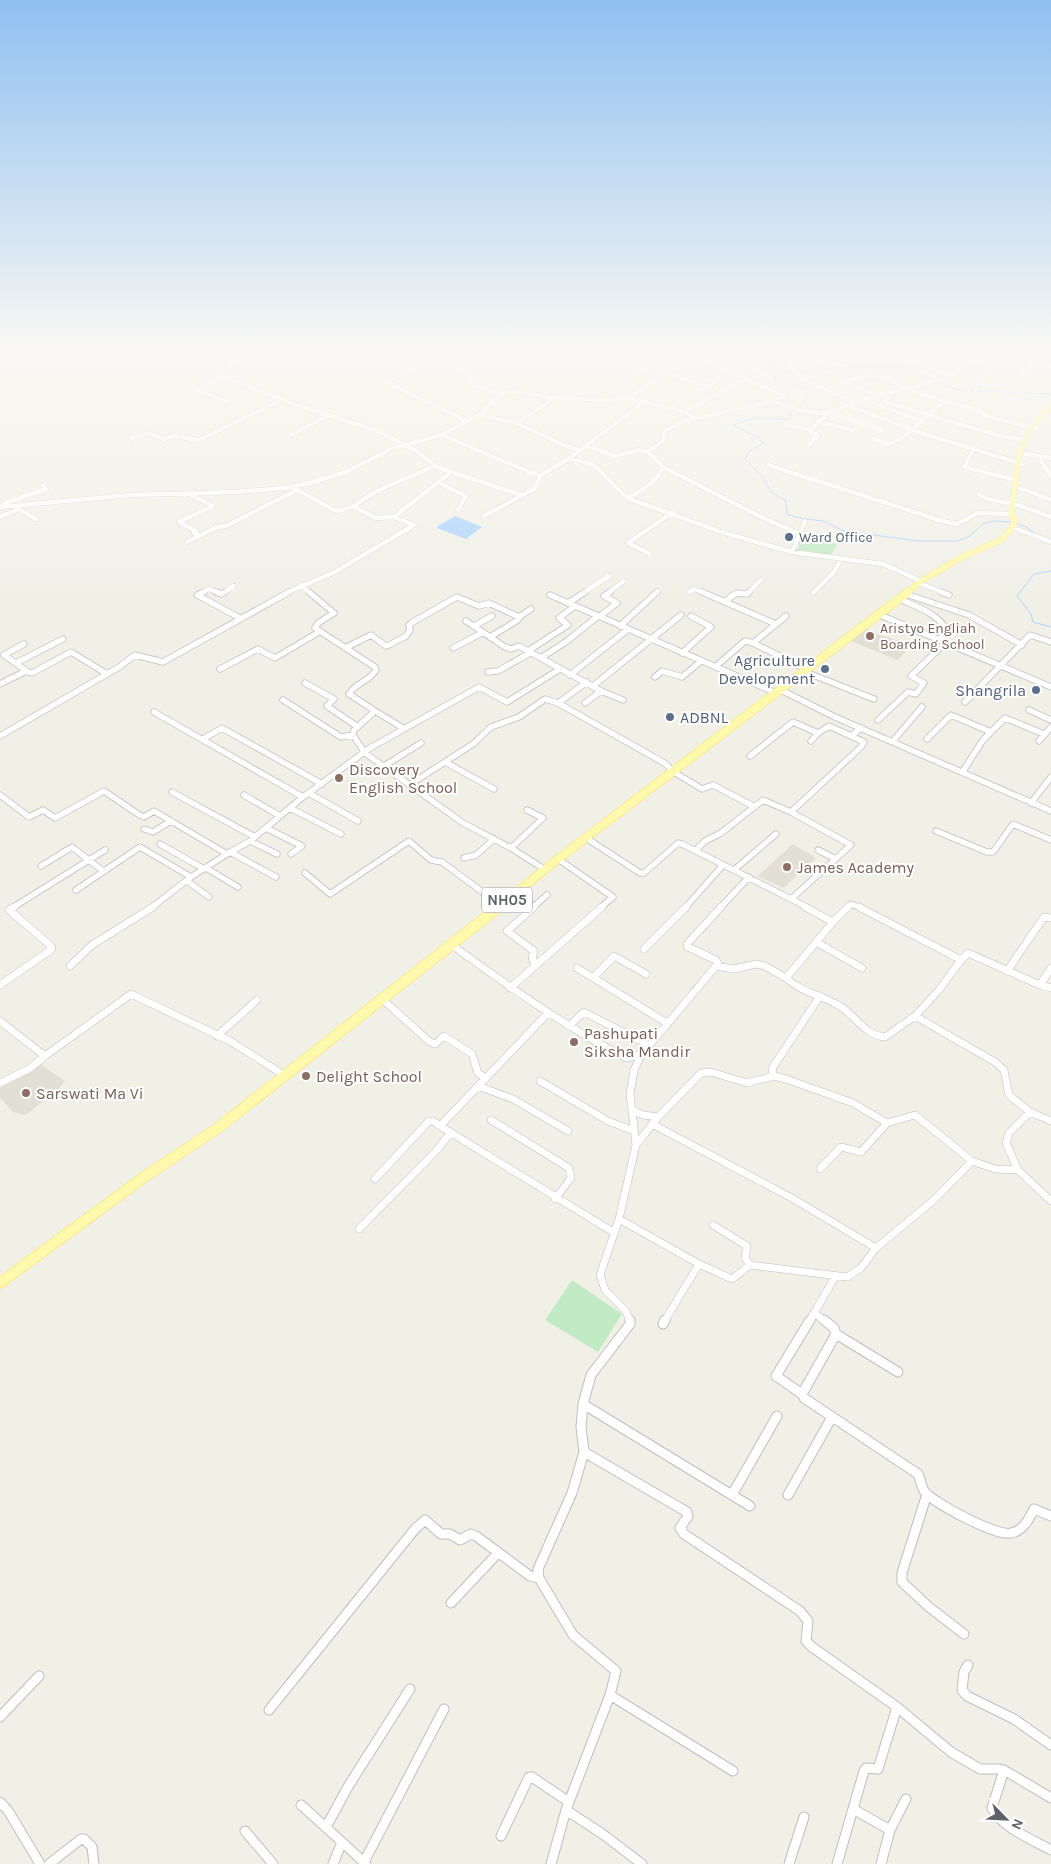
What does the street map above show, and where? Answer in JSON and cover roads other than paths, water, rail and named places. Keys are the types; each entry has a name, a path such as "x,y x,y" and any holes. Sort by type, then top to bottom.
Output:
{"main road":[{"path":"1016,504 1020,488 1020,463 1030,439"},
{"path":"1013,520 1016,516 1016,480 1025,440"},
{"name":"NH05","path":"0,1283 136,1182 218,1128 452,946 544,869 920,582 960,558 1001,540 1013,520"}],"street":[{"path":"395,439 416,451 435,466 450,473 521,495"},
{"path":"1,507 131,495 188,494 291,487 346,472 393,448 429,439"},
{"path":"451,439 534,474 541,475 575,456 595,439"},
{"path":"550,439 580,450"},
{"path":"648,452 663,442 663,439"},
{"path":"809,446 815,439"},
{"path":"873,439 888,444 899,439"},
{"path":"943,439 1020,463"},
{"path":"1019,439 1025,440"},
{"path":"586,446 616,456 639,450 648,452 663,467 752,514 800,534"},
{"path":"974,449 964,467 1016,480"},
{"path":"1025,454 1039,458 1051,458"},
{"path":"575,456 579,460"},
{"path":"570,458 594,465 614,487 628,498 673,512 721,532 792,552 883,564 949,595"},
{"path":"1039,458 1051,476"},
{"path":"768,465 942,521 957,524 978,513 1013,520 1051,542"},
{"path":"291,487 339,511 353,506 378,490 435,466"},
{"path":"628,498 652,481 663,467"},
{"path":"394,517 450,473"},
{"path":"484,516 534,489 541,475"},
{"path":"439,483 466,496 458,510"},
{"path":"1,507 5,503 46,489 43,485"},
{"path":"1020,488 1051,500"},
{"path":"187,542 217,527 226,526 297,490"},
{"path":"188,494 213,506 179,522 196,531 194,533 199,536"},
{"path":"979,495 988,499 1016,504 1051,517"},
{"path":"13,506 36,519"},
{"path":"0,736 107,674 135,654 163,662 301,585 335,572 414,525 394,517 372,517 353,506"},
{"path":"0,517 19,509"},
{"path":"650,554 628,543 673,512"},
{"path":"792,552 805,521"},
{"path":"813,593 834,572 842,559"},
{"path":"568,603 609,576"},
{"path":"726,601 736,592 747,594 761,580"},
{"path":"541,658 568,641 617,603 604,596 624,581"},
{"path":"301,585 334,612 315,625 315,628 375,667 376,670 373,675 351,690 349,694 403,728"},
{"path":"234,586 221,594 209,589 197,595 240,618"},
{"path":"689,592 696,589 776,624"},
{"path":"620,626 658,591"},
{"path":"550,595 627,630 893,741 1051,811"},
{"path":"878,720 908,692 916,694 920,691 924,683 914,679 912,675 943,640 947,630 945,625 903,596"},
{"path":"903,596 969,615 1022,645"},
{"path":"345,648 371,635 386,646 389,646 406,636 410,630 409,625 411,623 457,597 479,606 489,603 519,617"},
{"path":"488,672 498,671 568,625 559,618 575,606"},
{"path":"490,638 531,610"},
{"path":"880,614 1051,687"},
{"path":"593,686 681,615"},
{"path":"474,626 492,616"},
{"path":"682,653 711,626 691,616"},
{"path":"753,644 786,616"},
{"path":"466,621 490,638 511,649 519,646 570,675 623,700"},
{"path":"570,675 627,630"},
{"path":"220,669 258,649 275,658 319,632"},
{"path":"453,648 482,633"},
{"path":"965,702 1030,635 1051,642"},
{"path":"16,663 62,639"},
{"path":"715,667 746,641 805,670 874,699"},
{"path":"24,644 4,655 32,673 71,652 107,674"},
{"path":"655,678 664,671 682,677 701,661"},
{"path":"70,966 92,945 158,903 189,879 253,839 306,795 376,744 476,688 482,688 507,702 560,669"},
{"path":"0,684 26,670"},
{"path":"558,703 587,682"},
{"path":"305,683 334,699 327,706 358,727"},
{"path":"585,704 601,691"},
{"path":"409,785 473,744 491,727 519,717 545,699 558,703 666,764 672,771 702,789 713,785 755,807"},
{"path":"283,700 341,736 353,736"},
{"path":"893,741 922,707"},
{"path":"1029,710 1051,720"},
{"path":"375,711 354,730 353,736 365,753 463,823 511,848 544,869"},
{"path":"154,712 180,728 203,738 306,795 358,821"},
{"path":"927,739 951,715 991,732"},
{"path":"962,771 976,749 1004,718 1044,734"},
{"path":"750,756 793,722 818,733"},
{"path":"791,812 861,747 864,742 829,726 818,733 812,740"},
{"path":"1039,741 1051,727"},
{"path":"203,738 222,728 322,784"},
{"path":"851,736 861,728"},
{"path":"384,766 421,743"},
{"path":"445,762 494,789"},
{"path":"1031,803 1051,777"},
{"path":"0,796 29,817 43,810 55,818 104,791 141,816 144,817 154,811 276,877"},
{"path":"172,792 277,854"},
{"path":"244,795 280,816"},
{"path":"696,850 705,841 721,833 765,800 850,844 791,899"},
{"path":"290,808 341,834"},
{"path":"511,848 543,818 527,810"},
{"path":"144,829 153,832 171,821"},
{"path":"936,831 987,852 993,852 1013,824 1051,840"},
{"path":"266,828 302,846 291,854"},
{"path":"734,870 776,834"},
{"path":"586,838 640,873 644,873 678,843 749,877 833,922"},
{"path":"464,858 476,855 494,839"},
{"path":"305,874 330,894 409,842 431,860 442,862 500,905"},
{"path":"160,844 238,887"},
{"path":"76,890 140,847 189,879 209,897"},
{"path":"41,866 72,848 104,871"},
{"path":"0,985 52,949 51,946 9,910 105,850"},
{"path":"818,850 834,858"},
{"path":"510,988 613,897 558,859"},
{"path":"644,949 696,897 723,865"},
{"path":"719,966 716,960 688,947 687,944 749,877"},
{"path":"534,965 532,957 534,952 507,931 547,895"},
{"path":"786,978 833,922 851,904 855,904 961,960"},
{"path":"1007,971 1044,917 1051,918"},
{"path":"816,942 862,968"},
{"path":"452,946 548,1013 584,1036 626,1058 634,1070"},
{"path":"551,1864 567,1806 610,1695 616,1671 573,1635 539,1578 538,1569 572,1493 584,1452 581,1427 583,1404 592,1375 630,1324 630,1318 627,1313 602,1289 599,1283 613,1232 619,1219 636,1146 630,1094 634,1070 642,1054 710,972 719,966 734,969 756,964 765,966 808,992 841,1006 855,1016 863,1028 879,1037 885,1037 915,1016 939,990 968,953 1040,985 1051,988"},
{"path":"594,977 614,956 646,974"},
{"path":"578,968 667,1023"},
{"path":"1040,985 1051,968"},
{"path":"0,1083 28,1069 131,994 230,1041 284,1075"},
{"path":"774,1076 772,1072 773,1067 820,996"},
{"path":"382,999 430,1042 434,1044 444,1036 472,1054 478,1073 486,1078"},
{"path":"217,1036 257,1000"},
{"path":"569,1026 584,1012 648,1045"},
{"path":"440,1126 548,1013"},
{"path":"915,1016 995,1062 1004,1070 1009,1095 1030,1112 1051,1121"},
{"path":"0,1021 46,1056"},
{"path":"626,1058 642,1054"},
{"path":"636,1146 652,1124 701,1073 711,1072 747,1082 756,1082 774,1076 854,1103 886,1123"},
{"path":"540,1081 608,1122 634,1131"},
{"path":"478,1086 513,1099 568,1131"},
{"path":"632,1110 643,1115 658,1118"},
{"path":"1030,1112 1009,1133 1006,1143 1018,1170 1051,1201"},
{"path":"820,1169 841,1147 861,1152 886,1123 898,1121 906,1115 914,1115 972,1161 995,1169 1018,1170"},
{"path":"491,1120 568,1168 571,1178 555,1199"},
{"path":"375,1179 429,1121 433,1121 555,1199 613,1232"},
{"path":"652,1124 790,1197 876,1248"},
{"path":"360,1229 437,1150 452,1132"},
{"path":"619,1219 699,1264 732,1279 750,1265 835,1277 847,1276 861,1268 876,1248 935,1199 972,1161"},
{"path":"713,1225 747,1246 745,1258 750,1265"},
{"path":"663,1324 699,1264"},
{"path":"835,1277 776,1376 802,1394 804,1398 918,1474 921,1478 921,1488 927,1494 1001,1534 1011,1534 1025,1525 1034,1509 1051,1516"},
{"path":"814,1314 834,1328 836,1334 898,1372"},
{"path":"802,1394 836,1334"},
{"path":"583,1404 750,1506"},
{"path":"732,1495 777,1416"},
{"path":"788,1495 832,1417"},
{"path":"584,1452 687,1512 688,1516 680,1528 684,1534 800,1611 808,1621 806,1641 812,1647 897,1707 951,1752 985,1771 996,1768 1004,1770 1051,1798"},
{"path":"927,1494 902,1573 902,1582 929,1607 964,1634"},
{"path":"269,1710 415,1529 425,1520 441,1534 450,1534 460,1540 470,1534 476,1536 530,1576 539,1578"},
{"path":"451,1603 498,1553"},
{"path":"968,1665 964,1672 962,1690 967,1696 1014,1719 1051,1744"},
{"path":"0,1717 40,1676"},
{"path":"326,1827 410,1690"},
{"path":"610,1695 733,1772"},
{"path":"837,1864 864,1771 866,1768 878,1768 881,1763 897,1707"},
{"path":"301,1804 365,1863 444,1709"},
{"path":"1004,1770 992,1808 994,1813 1001,1820 1051,1850"},
{"path":"501,1836 529,1777 532,1777 642,1864"},
{"path":"881,1864 890,1830 906,1799"},
{"path":"0,1802 9,1812 40,1864"},
{"path":"853,1808 890,1830"},
{"path":"789,1864 804,1817"},
{"path":"244,1831 273,1864"},
{"path":"49,1864 81,1839 84,1839 92,1847 94,1864"},
{"path":"332,1864 342,1842"}],"water":[{"path":"455,516 482,527 466,539 437,528"}],"waterway":[{"path":"759,439 763,443 749,452 745,459 763,477 771,492 786,501 787,514 799,518 823,521 844,531 919,541 958,541 970,536 984,523 995,521 1012,522"},
{"path":"1016,523 1027,527 1034,533"},
{"path":"1051,571 1034,574 1017,596 1031,614 1033,622 1051,627"}],"place":[{"name":"Ward Office","path":"789,537"},
{"name":"Aristyo Engliah Boarding School","path":"870,636"},
{"name":"Agriculture Development","path":"825,669"},
{"name":"Shangrila","path":"1036,690"},
{"name":"ADBNL","path":"670,717"},
{"name":"Discovery English School","path":"339,778"},
{"name":"James Academy","path":"787,867"},
{"name":"Pashupati Siksha Mandir","path":"574,1042"},
{"name":"Delight School","path":"306,1076"},
{"name":"Sarswati Ma Vi","path":"26,1093"}]}
